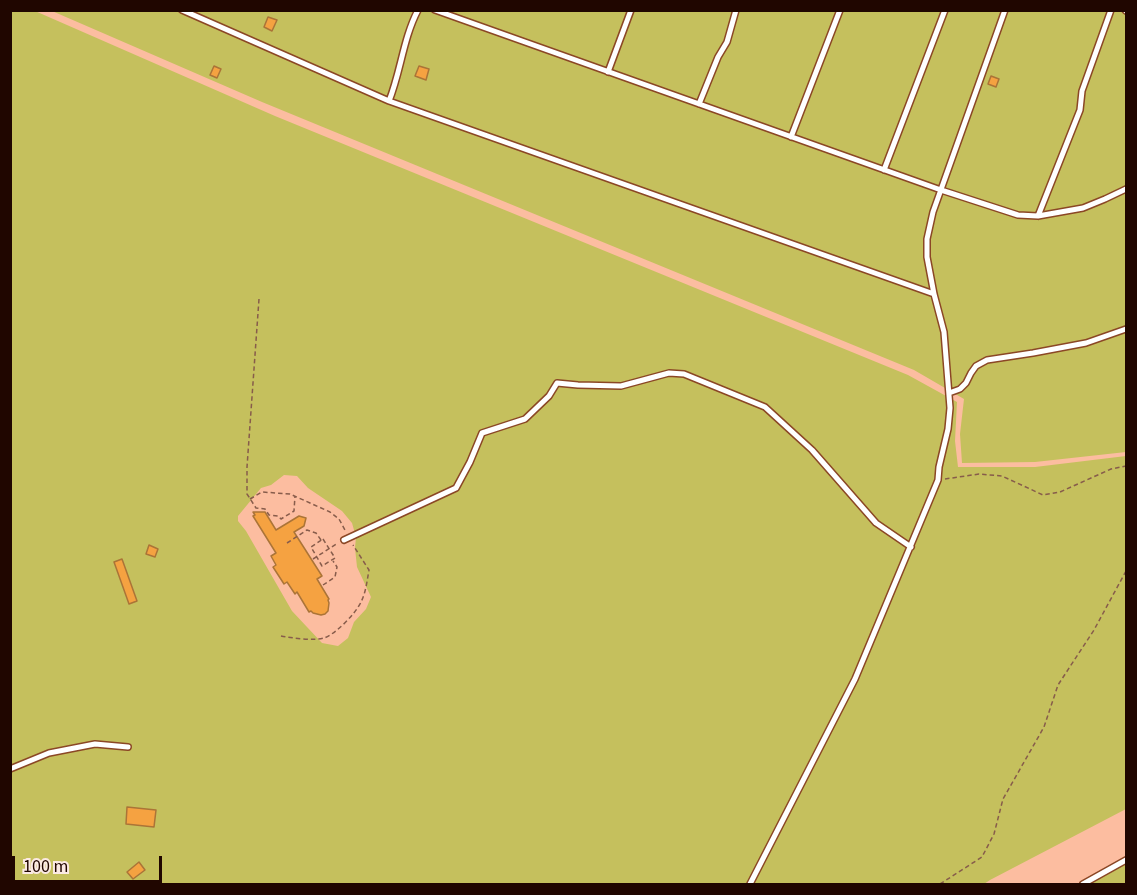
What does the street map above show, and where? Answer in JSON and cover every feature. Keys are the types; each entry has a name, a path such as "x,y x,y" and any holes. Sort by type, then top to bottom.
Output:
{"lane":[{"path":"182,10 389,101 934,294"},
{"path":"389,101 396,85 408,35 418,10"},
{"path":"435,10 884,170 1018,215 1038,216 1083,208 1106,200 1126,189"},
{"path":"608,72 631,10"},
{"path":"699,104 718,57 727,42 736,10"},
{"path":"791,137 840,10"},
{"path":"884,170 945,10"},
{"path":"750,885 855,679 938,480 950,408 944,332 927,257 927,239 933,212 1005,10"},
{"path":"1038,216 1080,110 1082,91 1112,10"},
{"path":"949,393 960,389 976,366 987,360 1086,343 1126,329"},
{"path":"346,538 456,488 482,433 525,419 549,396 557,383 621,386 669,373 684,374 765,407 812,450 876,523 911,547"},
{"path":"10,769 49,753 95,744 128,747"},
{"path":"1083,885 1126,860"}],"path":[{"path":"260,299 247,466 247,494 256,508 264,509 269,515 278,516 281,519 294,511 295,496"},
{"path":"938,480 979,474 1002,476 1043,495 1060,492 1111,469 1126,466"},
{"path":"250,499 262,492 290,494 330,512 339,519 346,538 369,570 360,604 344,624 324,638 296,639 281,636"},
{"path":"287,543 307,530 316,533 321,541"},
{"path":"313,559 346,538"},
{"path":"323,539 329,549 335,558 322,566 310,547 323,539"},
{"path":"323,585 335,577 337,567 332,560"},
{"path":"940,885 982,857 994,834 1003,799 1044,728 1058,685 1094,630 1126,571"}],"shaded area":[{"path":"10,11 35,11 275,116 908,375 957,402 955,441 958,467 1035,467 1126,456 1126,809 984,884 11,884","holes":["284,475 297,476 308,488 342,511 352,523 356,537 357,567 371,597 366,609 354,622 348,638 338,646 322,643 292,611 238,521 238,516 261,488 271,485"]},
{"path":"52,11 1126,11 1126,452 1035,462 962,463 960,434 964,399 914,370 262,102"},
{"path":"1126,860 1126,884 1083,884"}],"building":[{"path":"268,17 277,20 272,31 264,27"},
{"path":"214,66 221,69 217,78 210,75"},
{"path":"419,66 429,69 426,80 415,76"},
{"path":"991,76 999,79 996,87 988,84"},
{"path":"253,512 265,512 276,530 299,516 306,518 304,526 294,532 322,576 317,579 329,599 328,611 325,614 309,612 297,592 295,594 287,582 284,584 273,567 276,565 271,556 276,553 253,516 255,515"},
{"path":"149,545 158,549 155,557 146,554"},
{"path":"122,559 137,601 129,604 114,562"},
{"path":"127,807 156,810 154,827 126,824"},
{"path":"139,862 145,870 133,879 127,872"}]}
